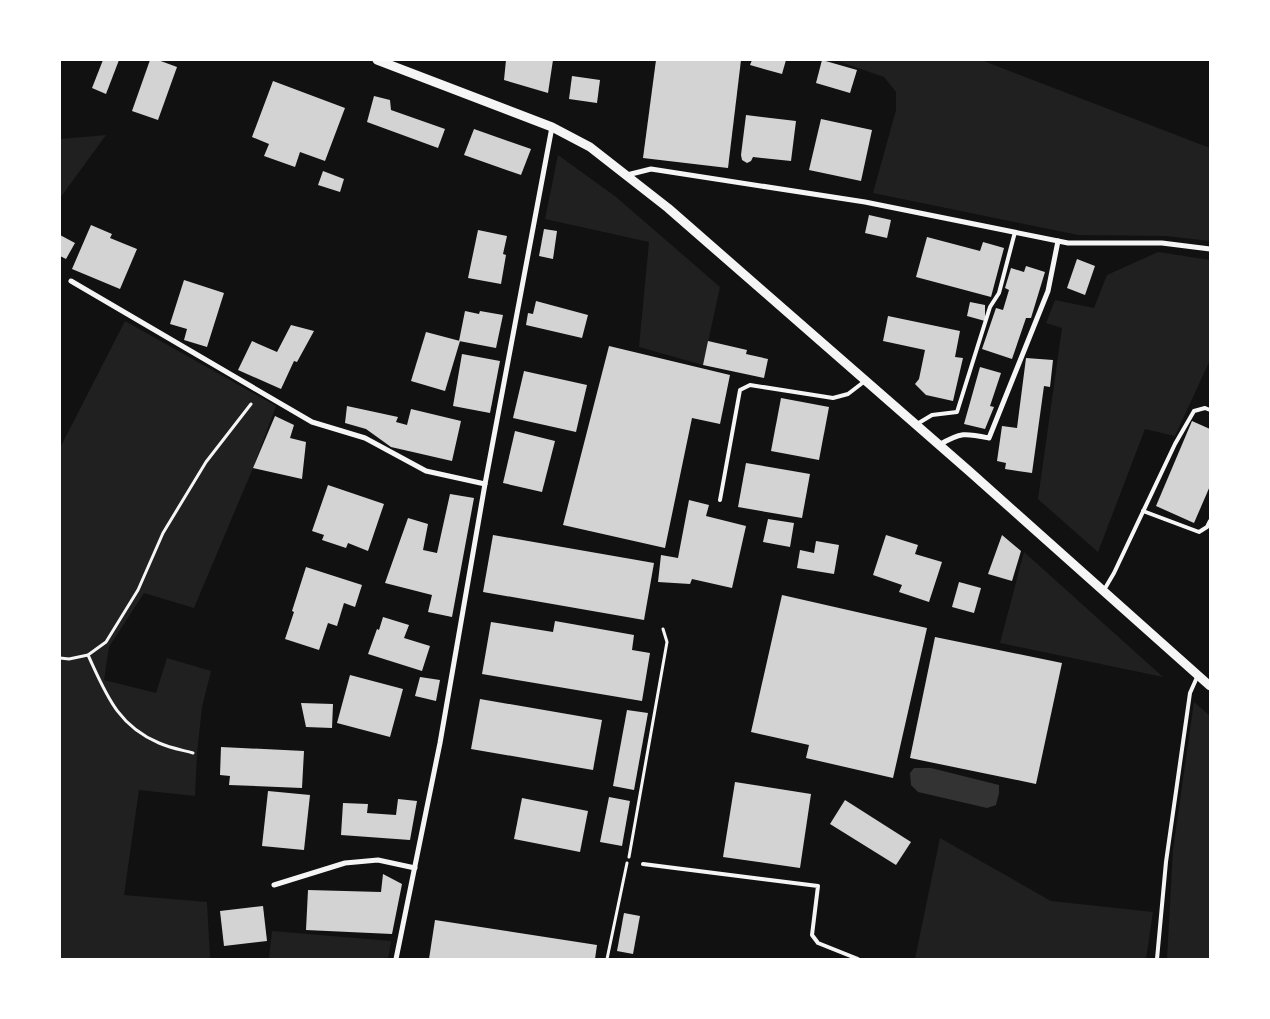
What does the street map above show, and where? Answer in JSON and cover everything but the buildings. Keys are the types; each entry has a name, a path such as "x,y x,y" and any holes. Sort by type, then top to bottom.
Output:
{"street":[{"path":"376,60 552,127 590,148 627,175 668,208 1210,686"},
{"path":"396,959 440,743 484,484 552,127"},
{"path":"627,175 651,169 865,202 1068,243 1162,243 1210,249"},
{"path":"938,445 956,435 970,434 989,438 1048,291 1058,241"},
{"path":"71,281 312,422 365,438 426,471 484,484"},
{"path":"274,885 345,863 378,860 415,868"}],"lane":[{"path":"915,425 932,415 957,412 990,307 999,293 1015,232"},
{"path":"720,500 740,390 750,386 833,398 848,394 865,381"},
{"path":"1103,591 1114,573 1175,444 1194,411 1206,408 1210,410"},
{"path":"1143,511 1199,532 1207,527 1210,521"},
{"path":"1157,959 1166,862 1190,693 1198,675"},
{"path":"643,864 818,886 812,935 818,943 858,959"}],"path":[{"path":"60,658 69,659 88,655 106,642 138,590 163,533 206,462 260,392"},
{"path":"606,959 628,859 667,642 663,629"},
{"path":"88,655 108,699 130,726 160,744 193,753"}],"shaded area":[{"path":"835,60 981,60 1210,148 1210,241 1166,236 1078,235 873,193 896,110 896,92 884,77"},
{"path":"106,135 60,198 61,139"},
{"path":"558,155 616,197 720,287 703,365 639,347 649,242 545,219"},
{"path":"1158,252 1210,260 1210,360 1175,436 1145,429 1098,552 1038,499 1062,328 1046,323 1055,300 1094,308 1107,275"},
{"path":"125,321 276,406 253,468 194,608 144,593 109,647 104,680 156,693 167,658 211,671 202,707 195,796 139,790 124,895 207,902 210,958 269,958 272,931 391,941 388,959 60,959 60,448"},
{"path":"1024,552 1163,677 1000,643"},
{"path":"1194,702 1210,716 1210,959 1167,959 1173,850"},
{"path":"914,768 931,768 999,785 996,805 987,808 918,792 911,785 910,773"},
{"path":"940,838 1051,901 1153,912 1146,959 915,959"}]}
